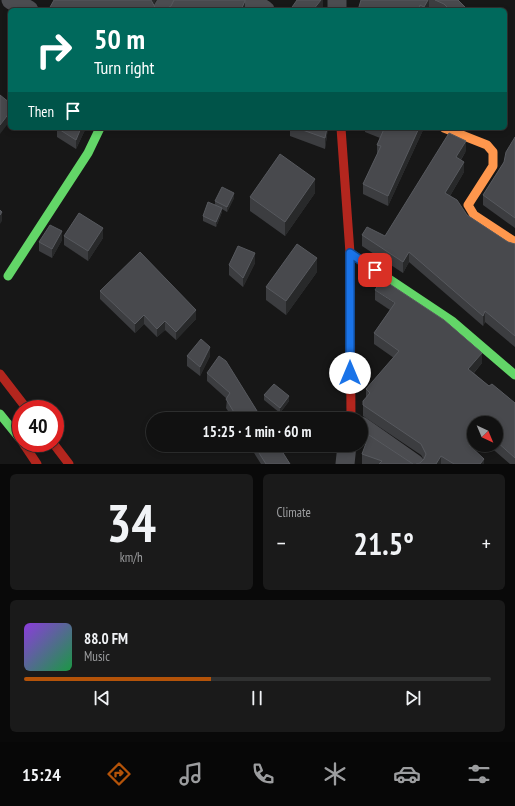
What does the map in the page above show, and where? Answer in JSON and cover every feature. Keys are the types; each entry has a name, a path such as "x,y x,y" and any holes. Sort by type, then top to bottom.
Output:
{"street":[{"path":"11,0 25,8"},
{"path":"249,0 261,8"},
{"path":"8,276 88,153 99,130"},
{"path":"341,130 350,253 351,412"},
{"path":"449,130 487,145 493,152 494,166 468,205 474,215 515,242"},
{"path":"350,253 452,321 515,375"},
{"path":"0,374 20,400"},
{"path":"0,414 12,429"},
{"path":"368,431 415,464"},
{"path":"29,452 37,464"},
{"path":"60,452 69,464"},
{"path":"345,464 346,452"}],"building":[{"path":"54,0 151,0 155,8 50,8"},
{"path":"174,0 245,0 242,8 168,8 171,6"},
{"path":"297,0 321,0 315,8 291,8"},
{"path":"361,0 428,0 424,7 420,5 419,8 359,8"},
{"path":"435,0 458,0 466,8 448,8 444,4"},
{"path":"0,95 8,101 8,115 0,125"},
{"path":"60,130 80,130 76,140"},
{"path":"303,130 327,130 325,138"},
{"path":"384,130 418,130 388,196 363,184 381,146 377,145"},
{"path":"449,133 466,141 456,157 464,162 445,193 457,200 467,215 508,242 515,244 515,336 485,311 483,316 409,252 403,262 362,235 367,227 385,236"},
{"path":"515,137 515,218 483,195 504,162 506,152"},
{"path":"280,154 315,179 285,222 250,197"},
{"path":"222,187 234,193 227,207 215,201"},
{"path":"208,202 222,208 216,222 203,216"},
{"path":"79,213 103,228 88,251 64,236"},
{"path":"50,225 62,231 52,249 39,242"},
{"path":"297,244 317,258 286,301 266,287"},
{"path":"238,246 255,253 243,278 229,265"},
{"path":"140,252 196,310 176,332 165,321 157,329 144,315 135,324 100,291"},
{"path":"382,279 444,320 482,353 468,369 489,386 492,384 515,403 515,458 503,447 503,416 467,416 467,452 476,452 484,459 480,464 454,464 441,456 436,464 416,464 420,463 424,459 426,454 421,444 363,405 363,401 370,393 366,389 399,351 374,333 395,303 375,290"},
{"path":"201,339 210,347 200,367 187,356"},
{"path":"219,356 226,361 258,412 234,412 226,399 230,393 207,373"},
{"path":"274,384 289,396 280,408 264,395"},
{"path":"369,435 413,464 379,464 382,461 362,454 363,452 368,452"},
{"path":"258,452 282,452 290,464 266,464"}],"traffic: fast":[{"path":"8,276 88,153 99,130"},
{"path":"350,253 452,321 515,375"},
{"path":"0,414 12,429"}],"traffic: slow":[{"path":"449,130 487,145 493,152 493,166 468,205 474,215 515,242"}],"traffic: jam":[{"path":"341,130 350,253 351,412"},
{"path":"0,374 20,400"},
{"path":"29,452 37,464"},
{"path":"60,452 69,464"}],"route":[{"path":"350,373 350,253 375,270"}]}
